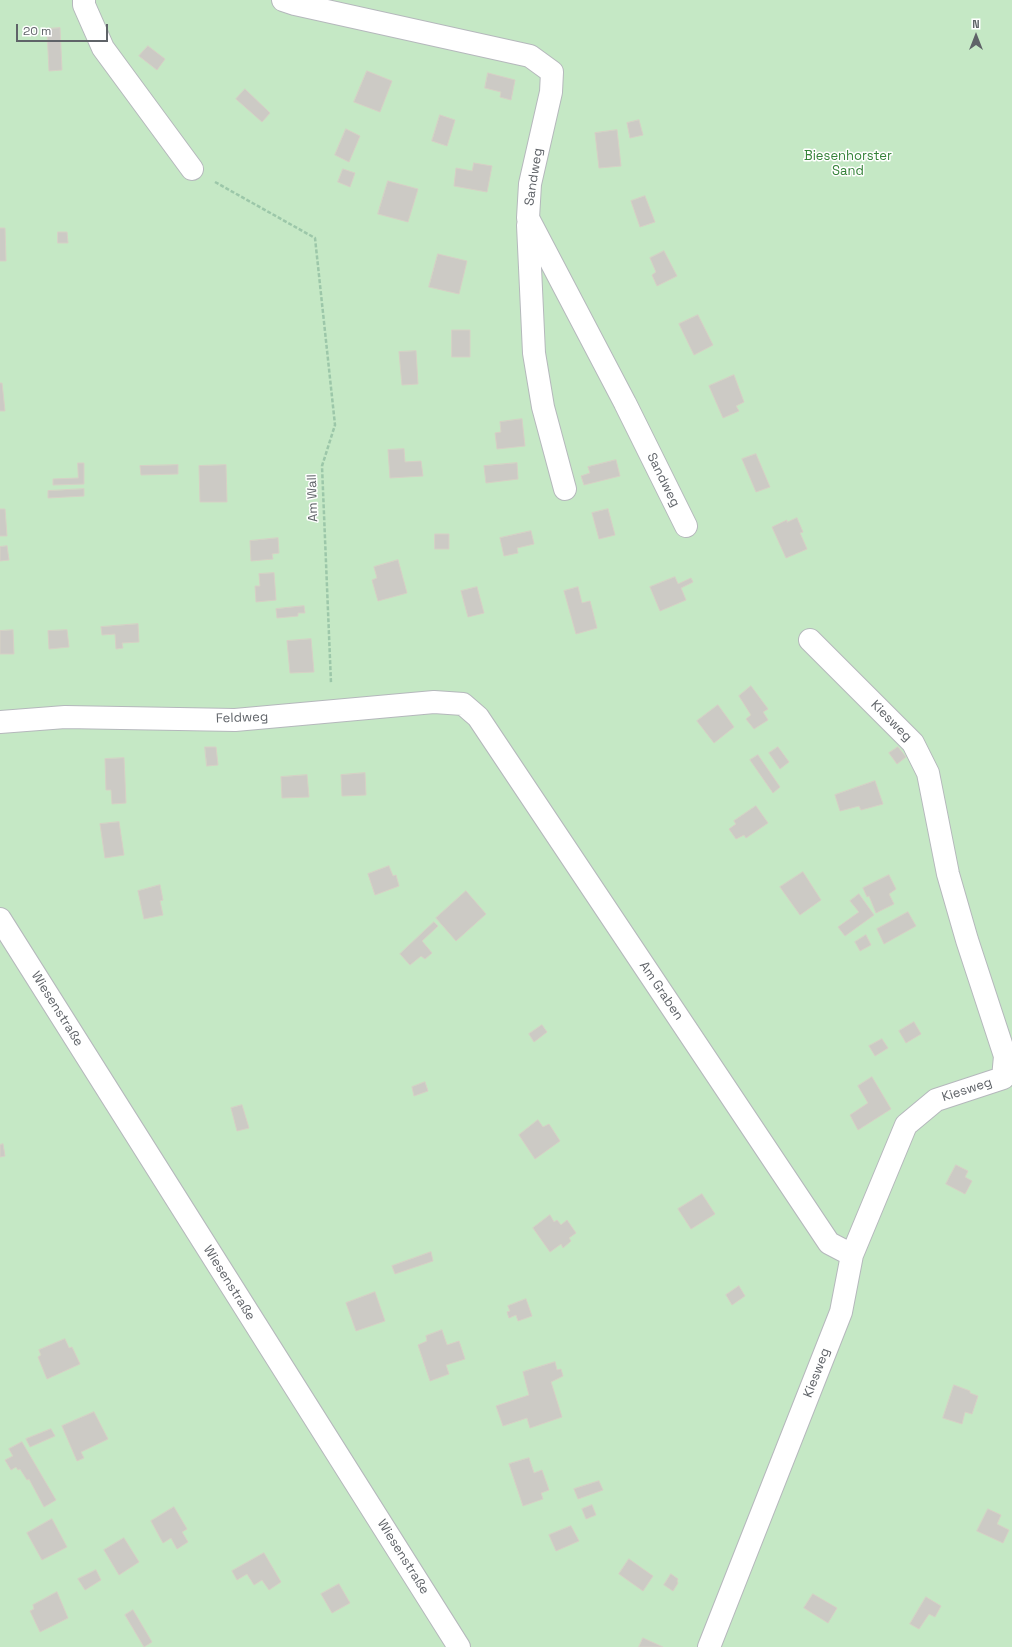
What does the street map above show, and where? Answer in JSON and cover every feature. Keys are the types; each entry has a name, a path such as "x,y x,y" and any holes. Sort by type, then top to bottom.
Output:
{"lane":[{"path":"84,0 84,5 103,48 192,169"},
{"name":"Sandweg","path":"283,0 530,56 552,72 551,92 530,184 528,218 625,403 686,526"},
{"path":"528,218 534,353 543,407 565,489"},
{"name":"Kiesweg","path":"710,1647 841,1312 852,1256 906,1125 936,1100 1003,1078 1005,1056 967,940 948,874 928,773 913,743 810,640"},
{"name":"Feldweg","path":"0,722 65,717 234,720 434,702 463,704 478,718"},
{"name":"Am Graben","path":"478,718 829,1243 852,1256"},
{"name":"Wiesenstraße","path":"0,919 459,1647"}],"path":[{"name":"Am Wall","path":"192,169 315,238 335,426 322,466 332,712"}],"green space":[{"name":"Biesenhorster Sand","path":"0,0 1012,0 1012,1647 0,1647"}],"building":[{"path":"60,28 62,70 49,71 47,29"},
{"path":"148,46 165,59 157,70 139,56"},
{"path":"367,71 392,81 380,112 354,102"},
{"path":"488,73 515,80 511,100 500,97 501,92 485,88"},
{"path":"245,89 270,113 262,122 236,99"},
{"path":"440,115 455,120 447,146 432,141"},
{"path":"639,120 643,135 630,138 627,123"},
{"path":"346,129 360,136 349,162 335,155"},
{"path":"617,130 621,166 599,168 595,133"},
{"path":"474,163 492,166 487,192 454,186 456,168 472,171"},
{"path":"343,169 355,173 350,187 338,182"},
{"path":"388,181 418,189 408,222 378,214"},
{"path":"645,196 655,222 640,227 631,201"},
{"path":"0,228 5,228 6,261 0,261"},
{"path":"58,232 67,232 68,243 58,243"},
{"path":"664,251 677,276 657,286 652,275 656,272 650,258"},
{"path":"438,254 467,261 459,294 429,287"},
{"path":"698,315 713,345 694,355 679,324"},
{"path":"452,330 470,330 470,357 452,357"},
{"path":"416,351 418,384 402,385 399,352"},
{"path":"734,375 744,402 736,406 739,411 723,418 709,386"},
{"path":"0,383 2,383 5,411 0,411"},
{"path":"522,419 525,446 497,449 495,433 501,432 500,422"},
{"path":"404,449 405,462 421,461 423,476 390,478 388,450"},
{"path":"756,454 770,487 756,492 742,459"},
{"path":"616,460 620,476 584,485 581,476 590,473 588,467"},
{"path":"78,463 84,463 84,484 53,485 53,479 78,478"},
{"path":"517,463 518,479 486,483 484,466"},
{"path":"178,465 178,474 141,475 140,466"},
{"path":"226,465 227,502 200,502 199,466"},
{"path":"84,489 84,496 48,498 48,491"},
{"path":"0,509 5,509 7,536 0,536"},
{"path":"608,509 615,535 599,539 592,513"},
{"path":"797,518 803,532 800,533 807,549 786,558 772,527 787,520 787,522"},
{"path":"531,531 534,544 517,548 518,553 504,556 500,538"},
{"path":"435,534 449,534 449,549 435,549"},
{"path":"278,538 279,553 272,554 273,559 251,561 250,541"},
{"path":"7,546 9,560 0,561 0,547"},
{"path":"398,560 407,593 378,601 372,580 377,578 374,567"},
{"path":"274,573 276,600 256,602 255,586 260,586 259,574"},
{"path":"675,577 678,584 691,578 693,582 681,588 686,600 660,611 650,587"},
{"path":"477,587 484,613 468,617 461,591"},
{"path":"578,587 582,603 590,601 597,628 576,634 564,591"},
{"path":"304,606 305,613 298,613 298,616 277,618 276,609"},
{"path":"138,624 139,642 122,643 123,648 116,649 115,634 102,635 101,627"},
{"path":"13,630 14,654 0,654 0,631"},
{"path":"67,630 69,647 49,649 48,631"},
{"path":"311,639 314,672 290,673 287,641"},
{"path":"751,686 768,709 763,712 768,720 754,729 746,719 751,715 739,696"},
{"path":"718,705 734,727 714,743 697,721"},
{"path":"205,747 216,747 218,765 207,766"},
{"path":"778,747 789,762 780,769 769,753"},
{"path":"898,747 906,757 897,764 889,753"},
{"path":"758,755 780,787 773,793 750,760"},
{"path":"124,758 126,803 112,804 111,790 106,790 105,759"},
{"path":"365,773 366,795 342,796 341,775"},
{"path":"307,775 309,797 282,798 281,777"},
{"path":"875,781 883,804 861,810 859,806 840,811 835,795"},
{"path":"756,806 768,823 746,838 744,835 736,839 729,829 736,824 734,821"},
{"path":"119,822 124,855 105,858 100,824"},
{"path":"389,866 393,876 396,875 399,886 375,895 368,874"},
{"path":"803,872 821,900 800,915 780,887"},
{"path":"889,875 896,889 889,894 894,904 876,913 869,896 867,897 863,888"},
{"path":"160,885 163,900 160,901 163,915 144,919 138,891"},
{"path":"466,891 486,914 456,941 436,918"},
{"path":"859,894 874,915 845,936 838,927 859,912 850,901"},
{"path":"908,912 916,926 884,944 877,929"},
{"path":"434,922 438,926 422,941 432,953 425,959 421,956 410,965 400,954"},
{"path":"866,935 871,945 860,951 855,942"},
{"path":"914,1022 921,1034 906,1043 899,1031"},
{"path":"542,1025 547,1032 534,1042 529,1034"},
{"path":"882,1039 888,1048 875,1056 869,1046"},
{"path":"872,1077 891,1109 858,1130 850,1115 868,1103 858,1086"},
{"path":"425,1082 428,1091 414,1096 412,1087"},
{"path":"242,1105 249,1128 237,1131 231,1108"},
{"path":"538,1120 543,1127 549,1124 560,1141 535,1159 519,1135"},
{"path":"3,1144 5,1156 0,1157 0,1145"},
{"path":"956,1165 968,1171 965,1177 972,1181 965,1194 946,1184"},
{"path":"702,1194 715,1214 691,1229 678,1209"},
{"path":"550,1215 554,1222 557,1220 561,1225 567,1220 576,1233 569,1238 571,1241 563,1248 561,1244 550,1252 533,1228"},
{"path":"431,1252 433,1261 395,1274 392,1266"},
{"path":"739,1286 745,1296 732,1305 726,1295"},
{"path":"375,1292 385,1321 356,1331 346,1303"},
{"path":"526,1299 532,1316 518,1321 516,1315 509,1318 507,1312 510,1311 508,1306"},
{"path":"442,1330 447,1345 459,1341 465,1359 446,1365 449,1374 430,1381 418,1345 427,1341 426,1336"},
{"path":"65,1339 69,1348 72,1347 80,1364 47,1379 38,1357 41,1355 39,1350"},
{"path":"555,1362 557,1370 561,1369 563,1376 551,1382 562,1417 530,1428 527,1418 503,1426 496,1406 529,1395 523,1372"},
{"path":"954,1385 970,1391 970,1393 978,1396 972,1414 965,1412 962,1424 943,1418"},
{"path":"94,1412 108,1439 81,1452 84,1458 77,1461 62,1426"},
{"path":"51,1429 55,1436 30,1447 26,1439"},
{"path":"22,1442 56,1500 44,1507 29,1479 27,1480 20,1469 18,1470 16,1467 11,1470 5,1460 13,1456 9,1449"},
{"path":"529,1458 534,1473 542,1470 549,1490 541,1493 543,1499 523,1506 509,1464"},
{"path":"599,1481 603,1490 578,1499 574,1489"},
{"path":"592,1505 596,1515 586,1519 582,1509"},
{"path":"174,1507 187,1529 182,1532 188,1542 177,1549 171,1538 163,1543 151,1521"},
{"path":"988,1509 1001,1515 997,1524 1009,1530 1003,1543 977,1531"},
{"path":"52,1519 67,1547 42,1560 27,1533"},
{"path":"571,1526 579,1541 556,1551 549,1535"},
{"path":"124,1538 139,1562 119,1575 104,1550"},
{"path":"264,1553 281,1582 269,1590 262,1580 254,1585 247,1574 237,1580 232,1571"},
{"path":"629,1559 653,1576 643,1591 619,1574"},
{"path":"96,1570 101,1580 85,1590 78,1579"},
{"path":"671,1574 678,1579 678,1583 673,1591 664,1585"},
{"path":"339,1584 350,1603 332,1613 321,1594"},
{"path":"57,1592 68,1618 40,1632 30,1611 34,1609 33,1605"},
{"path":"813,1594 837,1608 828,1623 804,1608"},
{"path":"926,1597 941,1606 935,1617 929,1614 919,1629 910,1624"},
{"path":"133,1610 152,1642 144,1647 125,1615"},
{"path":"643,1638 663,1647 639,1647"}]}
